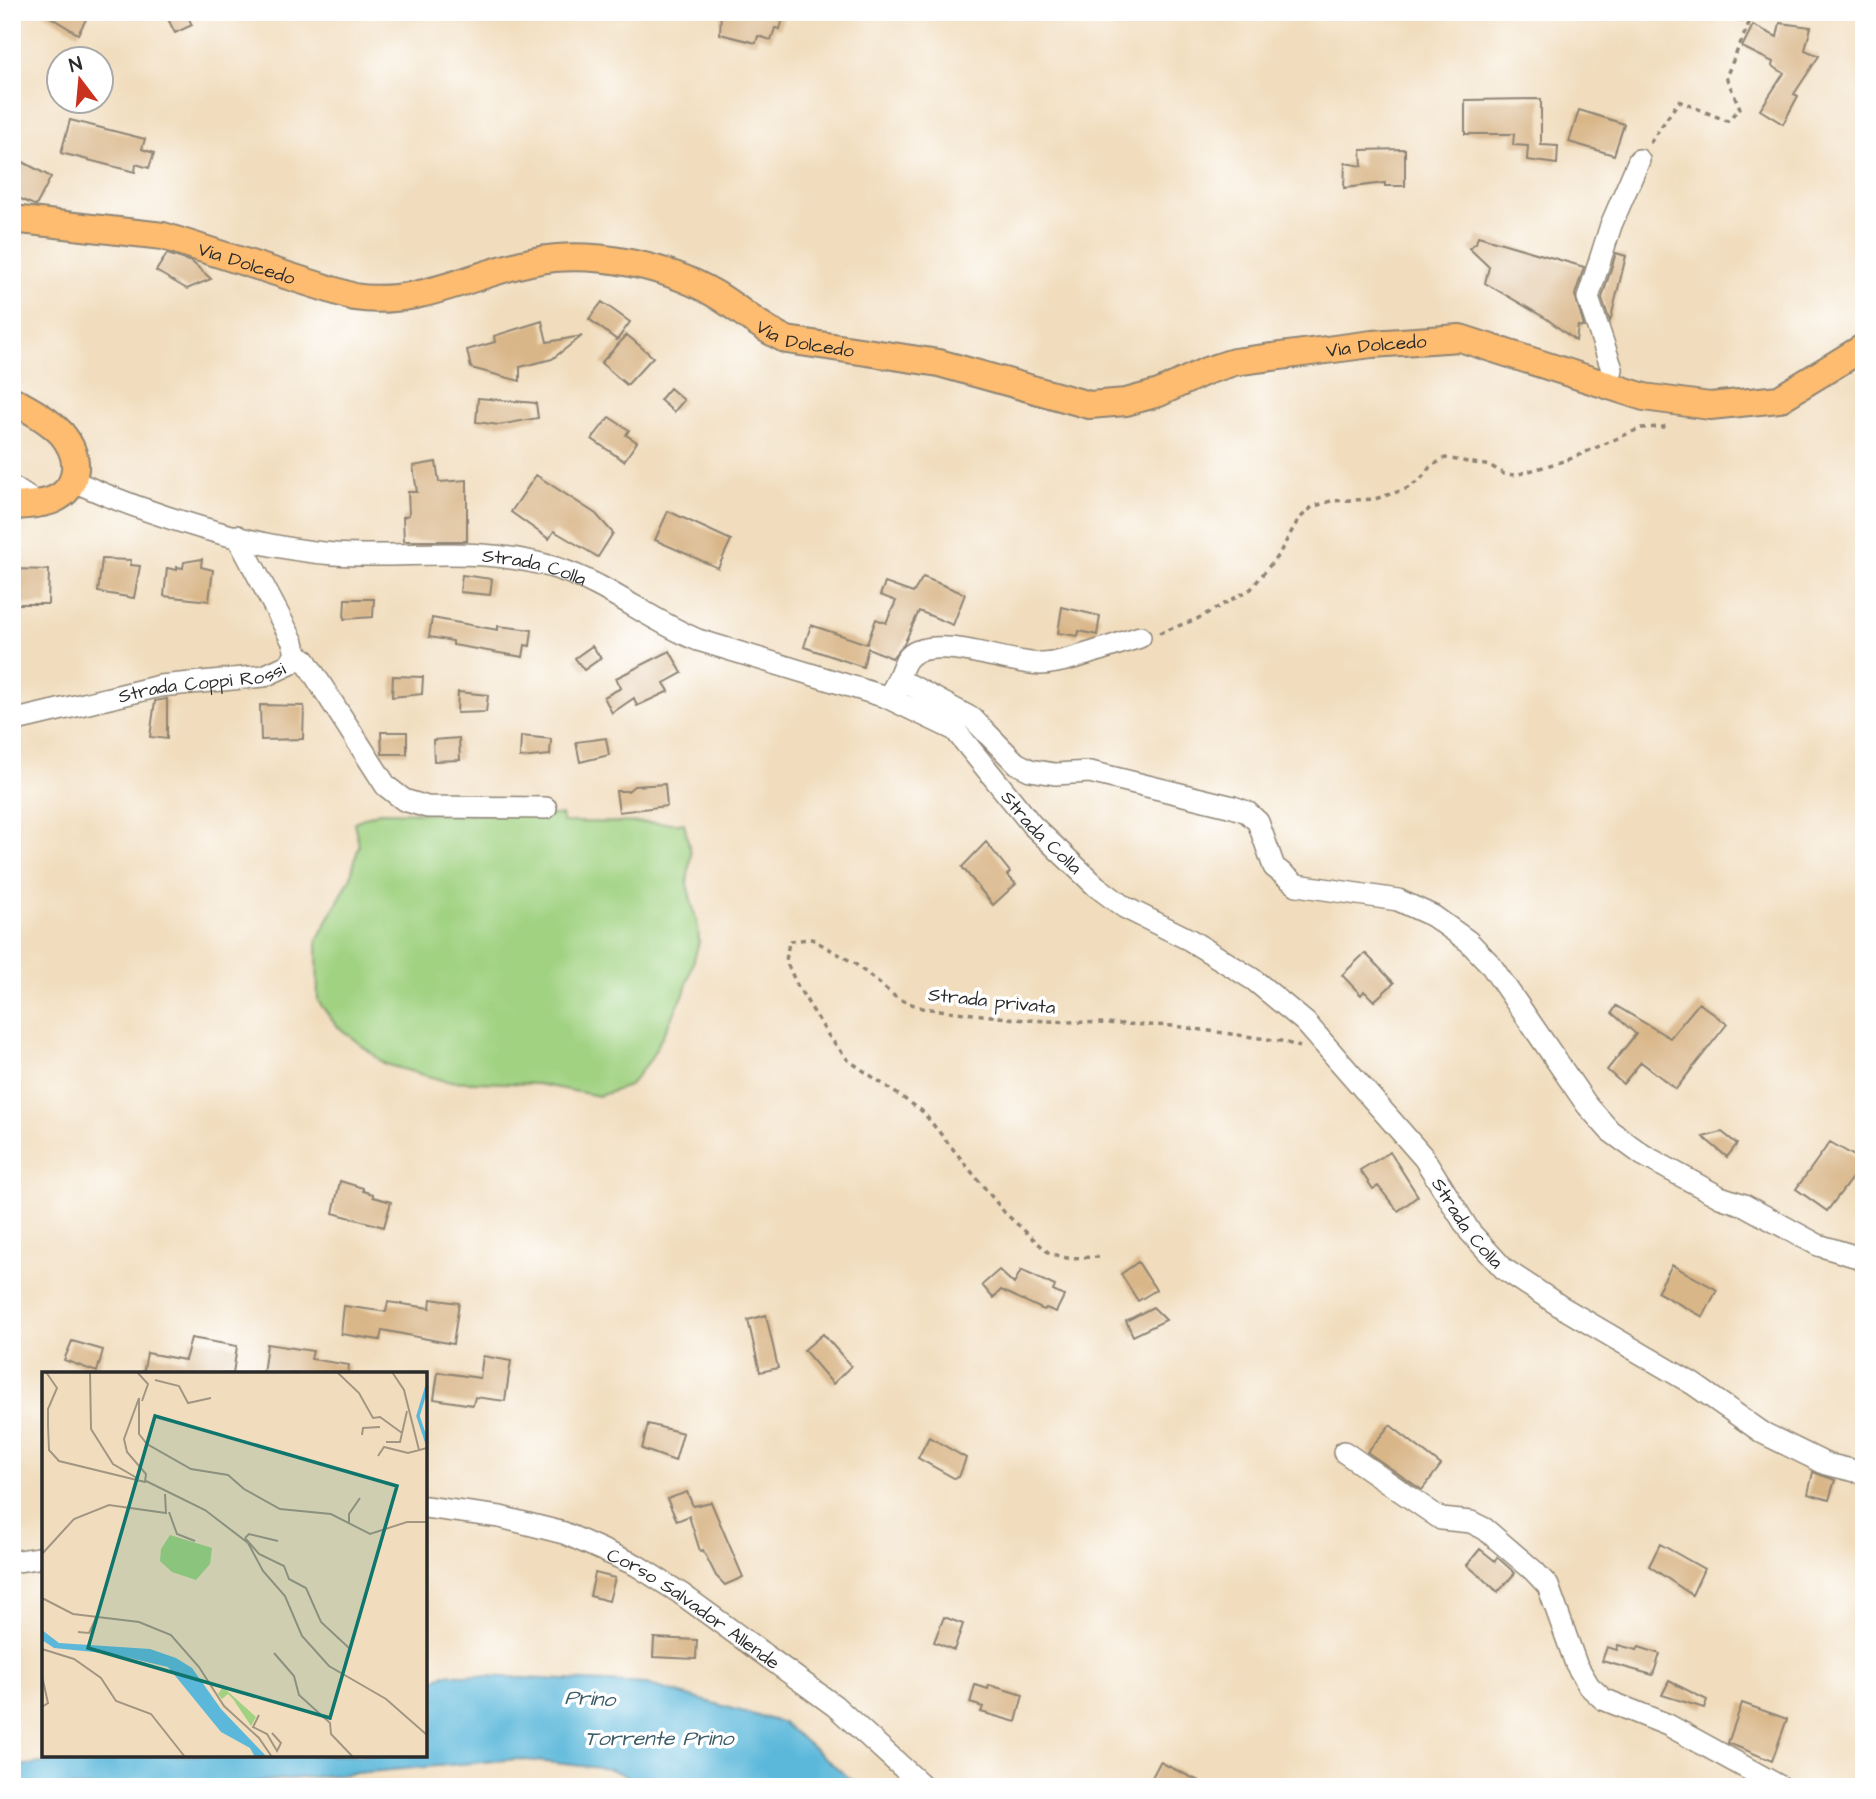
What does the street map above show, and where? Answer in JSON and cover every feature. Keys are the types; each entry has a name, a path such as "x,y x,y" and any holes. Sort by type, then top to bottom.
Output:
{"main road":[{"name":"Via Dolcedo","path":"12,219 163,236 354,297 372,300 415,297 533,261 557,258 579,257 644,267 714,294 767,331 787,340 939,363 1089,405 1126,402 1159,393 1206,371 1234,362 1372,344 1460,338 1644,397 1710,406 1779,399 1864,347"},
{"path":"12,400 60,432 70,445 75,465 68,492 40,505 12,506"}],"street":[{"path":"1608,385 1612,369 1588,298 1611,225 1639,160"},
{"name":"Strada Colla","path":"73,481 142,509 237,536 336,554 479,552 555,568 588,580 672,629 698,640 892,690 955,730 1032,825 1064,858 1124,907 1190,940 1254,980 1304,1022 1424,1157 1470,1232 1504,1269 1570,1313 1693,1384 1763,1433 1826,1464 1864,1473"},
{"path":"12,487 40,505"},
{"name":"Strada Coppi Rossi","path":"12,721 160,686 264,676 290,664 296,654 293,642 237,536"},
{"path":"892,690 902,666 910,655 919,650 939,648 1044,664 1140,637"},
{"path":"296,654 304,660 321,689 343,717 386,786 404,800 427,807 547,808"},
{"path":"892,690 910,685 973,719 1016,763 1030,770 1055,774 1090,772 1247,812 1258,822 1275,867 1297,885 1398,900 1433,916 1468,940 1490,964 1587,1105 1610,1131 1643,1155 1720,1197 1744,1205 1818,1245 1864,1259"},
{"path":"1343,1452 1441,1519 1471,1522 1485,1529 1534,1571 1548,1586 1576,1664 1603,1699 1668,1725 1781,1787"},
{"name":"Corso Salvador Allende","path":"427,1507 500,1517 564,1533 636,1565 680,1592 835,1706 924,1787"},
{"path":"12,1562 42,1557"}],"path":[{"path":"1639,160 1679,101 1727,121 1740,108 1726,77 1749,23 1729,14 1693,12"},
{"path":"1140,637 1197,619 1251,589 1279,554 1298,520 1312,508 1331,501 1375,499 1406,489 1420,480 1430,467 1446,458 1491,466 1504,474 1540,470 1641,428 1664,427 1661,421 1653,420"},
{"name":"Strada privata","path":"1099,1257 1067,1258 1049,1253 1005,1213 922,1111 848,1060 797,985 786,961 789,941 812,939 854,964 898,999 922,1008 1025,1020 1174,1026 1281,1041 1306,1049"}],"green space":[{"path":"379,812 561,815 563,822 684,823 691,854 687,884 699,942 684,994 650,1060 629,1086 599,1096 537,1084 445,1081 385,1064 336,1025 318,1001 317,940 350,879 359,845 354,822"}],"water":[{"name":"Torrente Prino","path":"445,1674 646,1684 783,1723 860,1787 651,1787 610,1769 517,1759 199,1787 12,1787 12,1767 85,1757 427,1757 427,1684"}],"building":[{"path":"42,12 90,12 78,34"},
{"path":"721,12 785,12 780,29 775,28 771,40 758,36 756,43 720,34"},
{"path":"186,13 192,25 175,33 168,19"},
{"path":"1780,23 1811,27 1805,50 1819,56 1794,94 1798,96 1783,124 1760,110 1784,73 1772,66 1773,62 1742,47 1753,25 1777,37"},
{"path":"1541,99 1541,145 1558,146 1557,164 1527,160 1528,146 1513,145 1514,134 1465,134 1465,100"},
{"path":"1579,110 1624,124 1614,155 1569,142"},
{"path":"70,120 145,139 142,149 154,153 149,168 136,164 135,172 61,153"},
{"path":"1405,149 1405,186 1385,186 1385,183 1344,188 1345,163 1362,166 1361,150"},
{"path":"12,156 51,177 36,206 12,195"},
{"path":"1478,236 1584,267 1575,295 1584,327 1578,326 1576,341 1547,319 1485,283 1489,267 1469,248 1476,243"},
{"path":"1616,253 1626,256 1610,322 1602,298"},
{"path":"167,254 192,262 211,279 187,289 156,271"},
{"path":"602,302 630,322 617,340 589,319"},
{"path":"542,321 547,342 582,336 552,359 520,367 520,381 471,368 467,350 495,342 494,336"},
{"path":"627,335 653,357 627,385 601,363"},
{"path":"670,388 684,400 674,412 660,400"},
{"path":"478,398 536,403 538,418 499,425 476,422"},
{"path":"609,417 629,430 626,435 637,442 624,461 592,439"},
{"path":"436,462 439,482 467,480 467,541 404,541 403,517 409,515 408,492 417,492 413,466"},
{"path":"536,475 596,514 613,533 598,557 554,531 549,539 511,512"},
{"path":"668,511 731,540 718,568 655,540"},
{"path":"102,559 131,560 130,565 140,566 134,598 98,592"},
{"path":"202,559 201,567 213,570 209,601 164,596 167,568 177,570 177,567 183,568 184,562"},
{"path":"12,569 49,570 48,604 12,604"},
{"path":"462,575 492,579 490,595 460,592"},
{"path":"923,577 965,594 953,625 919,611 904,644 892,658 868,648 863,667 804,647 811,625 867,644 876,619 886,623 896,601 880,595 885,583 913,593"},
{"path":"345,599 374,599 373,617 344,619"},
{"path":"1062,607 1100,616 1097,635 1079,631 1078,636 1058,633"},
{"path":"432,618 498,630 498,626 532,630 530,646 525,645 523,657 453,645 453,641 429,637"},
{"path":"592,646 601,658 584,670 575,658"},
{"path":"670,651 682,673 664,683 669,691 637,706 634,698 612,713 604,697 621,688 616,678"},
{"path":"393,676 423,677 422,694 392,697"},
{"path":"458,692 488,695 486,712 457,713"},
{"path":"167,699 167,739 150,737 155,701"},
{"path":"260,705 304,706 303,739 261,740"},
{"path":"381,732 407,732 407,754 382,754"},
{"path":"521,736 551,739 550,755 520,758"},
{"path":"459,738 460,760 434,761 433,740"},
{"path":"606,738 609,755 580,762 576,742"},
{"path":"665,784 667,806 619,812 616,791 628,791 634,786"},
{"path":"986,842 1016,884 993,905 962,867"},
{"path":"1365,953 1394,983 1374,1001 1364,991 1361,995 1342,975"},
{"path":"1699,1003 1727,1024 1676,1089 1641,1062 1623,1084 1607,1070 1636,1034 1612,1013 1616,1006 1670,1038"},
{"path":"1722,1132 1737,1144 1727,1157 1703,1137"},
{"path":"1830,1142 1856,1157 1860,1167 1827,1211 1796,1189"},
{"path":"1390,1152 1418,1196 1398,1211 1378,1186 1373,1189 1360,1170"},
{"path":"340,1181 363,1188 363,1191 373,1194 373,1197 391,1202 384,1227 333,1213"},
{"path":"1138,1262 1156,1290 1138,1301 1121,1274"},
{"path":"1672,1265 1717,1290 1703,1317 1657,1292"},
{"path":"999,1270 1014,1284 1021,1270 1055,1286 1053,1291 1064,1296 1056,1312 1046,1308 1044,1310 1001,1290 993,1298 982,1285"},
{"path":"431,1299 459,1303 453,1344 382,1330 380,1340 341,1334 344,1306 386,1312 388,1302 430,1308"},
{"path":"1153,1307 1166,1320 1133,1336 1126,1321"},
{"path":"766,1315 778,1368 760,1372 748,1320"},
{"path":"823,1334 851,1366 833,1384 804,1350"},
{"path":"191,1338 237,1346 233,1372 143,1372 147,1353 185,1360"},
{"path":"72,1341 103,1350 97,1372 64,1360"},
{"path":"267,1344 313,1351 311,1359 349,1365 348,1372 263,1372"},
{"path":"483,1356 511,1361 505,1401 475,1397 473,1405 434,1399 438,1372 480,1378"},
{"path":"648,1424 683,1433 675,1461 642,1449"},
{"path":"1390,1425 1441,1465 1422,1490 1367,1452"},
{"path":"929,1437 966,1458 959,1477 954,1478 918,1458"},
{"path":"1813,1472 1835,1480 1829,1500 1808,1494"},
{"path":"687,1492 693,1506 711,1502 743,1577 725,1585 716,1576 703,1550 700,1551 689,1516 677,1521 667,1499"},
{"path":"1660,1544 1704,1569 1692,1595 1649,1566"},
{"path":"1480,1549 1495,1561 1497,1557 1515,1573 1498,1592 1467,1565"},
{"path":"595,1573 615,1578 609,1601 590,1596"},
{"path":"944,1617 963,1624 954,1650 934,1642"},
{"path":"654,1638 697,1640 696,1659 653,1657"},
{"path":"1618,1645 1637,1650 1639,1647 1660,1654 1653,1675 1602,1661 1607,1647 1617,1650"},
{"path":"1669,1681 1707,1700 1704,1708 1662,1695"},
{"path":"975,1685 988,1689 989,1685 1023,1695 1016,1722 981,1712 983,1707 970,1703"},
{"path":"1742,1703 1787,1719 1772,1761 1728,1743"},
{"path":"1160,1762 1211,1787 1147,1787"}],"water label":[{"name":"Prino","path":"590,1698"}]}
